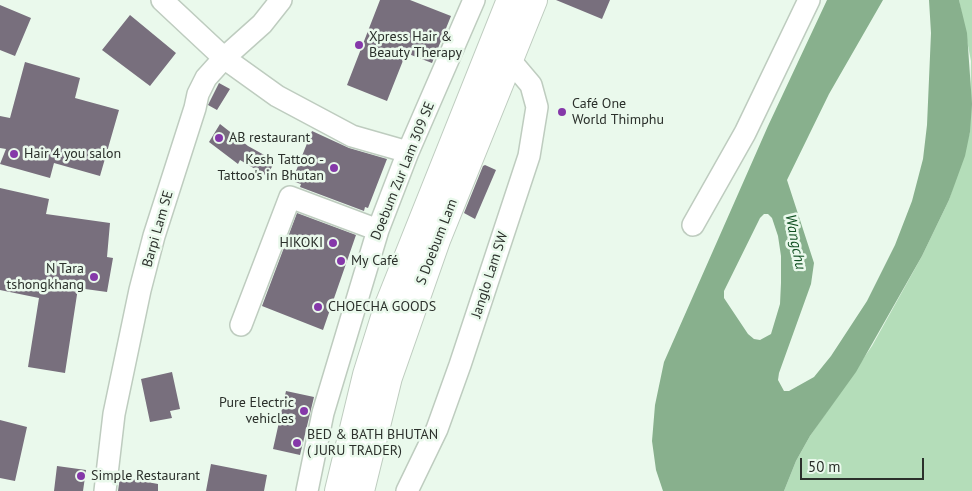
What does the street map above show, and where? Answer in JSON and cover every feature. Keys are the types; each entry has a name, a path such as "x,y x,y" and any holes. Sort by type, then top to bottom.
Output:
{"highway":[{"name":"S Doebum Lam","path":"339,491 367,375 388,308 511,0"},
{"name":"S Doebum Lam","path":"360,491 388,377 436,240 534,0"}],"street":[{"path":"162,0 224,58 277,96 352,136 408,152"},
{"name":"Barpi Lam SE","path":"105,491 114,414 154,236 198,94 206,78 224,58 262,24 281,0"},
{"name":"Doebum Zur Lam 309 SE","path":"308,491 322,413 378,230 408,152 474,0"},
{"path":"693,225 745,133 809,0"},
{"name":"Janglo Lam SW","path":"407,491 437,429 529,156 537,107 531,85 510,59"},
{"path":"241,325 290,197 378,230"}],"shaded area":[{"path":"959,0 972,0 972,491 784,491 796,461 810,436 872,346 922,256 949,200 970,132 971,61"}],"water":[{"name":"Wangchu","path":"827,0 883,0 829,94 787,180 814,263 811,284 779,373 778,380 784,391 789,391 814,377 831,356 867,301 895,245 912,201 923,159 927,125 931,33 929,0 959,0 967,33 972,104 970,132 965,156 949,200 922,256 856,372 810,436 796,461 784,491 663,491 656,470 652,441 655,405 664,362 768,126","holes":["764,214 768,214 772,218 778,236 781,256 780,304 771,334 760,340 754,339 748,334 724,298 724,291 760,218"]}],"building":[{"path":"380,0 410,0 451,16 432,63 406,53 387,101 347,85"},
{"path":"556,0 610,0 602,19"},
{"path":"0,5 31,18 15,56 0,50"},
{"path":"130,15 176,53 150,86 102,50"},
{"path":"25,62 80,78 75,98 119,110 100,176 54,163 50,178 0,164 6,149 0,148 0,116 10,118"},
{"path":"219,83 230,89 217,110 208,105"},
{"path":"220,124 248,146 275,161 267,176 240,160 238,164 209,142"},
{"path":"312,131 349,148 387,159 368,208 365,207 364,211 300,187 301,184 292,181"},
{"path":"485,165 496,170 475,219 464,213"},
{"path":"0,188 49,199 46,214 110,223 107,257 113,258 107,292 78,288 65,373 28,367 39,298 0,290"},
{"path":"297,213 356,235 323,330 262,306"},
{"path":"172,372 180,409 170,411 172,418 150,422 141,379"},
{"path":"286,391 314,397 300,455 273,449"},
{"path":"0,420 27,427 15,481 0,478"},
{"path":"211,464 267,475 264,491 206,491"},
{"path":"57,466 86,470 83,491 54,491"},
{"path":"120,477 158,484 158,491 118,491"}],"place":[{"name":"Xpress Hair & Beauty Therapy","path":"359,45"},
{"name":"Café One World Thimphu","path":"562,112"},
{"name":"AB restaurant","path":"219,138"},
{"name":"Hair 4 you salon","path":"14,154"},
{"name":"Kesh Tattoo - Tattoo's in Bhutan","path":"334,168"},
{"name":"HIKOKI","path":"333,243"},
{"name":"My Café","path":"341,261"},
{"name":"N Tara tshongkhang","path":"94,277"},
{"name":"CHOECHA GOODS","path":"318,307"},
{"name":"Pure Electric vehicles","path":"304,411"},
{"name":"BED & BATH BHUTAN ( JURU TRADER)","path":"297,443"},
{"name":"Simple Restaurant","path":"81,476"}]}
